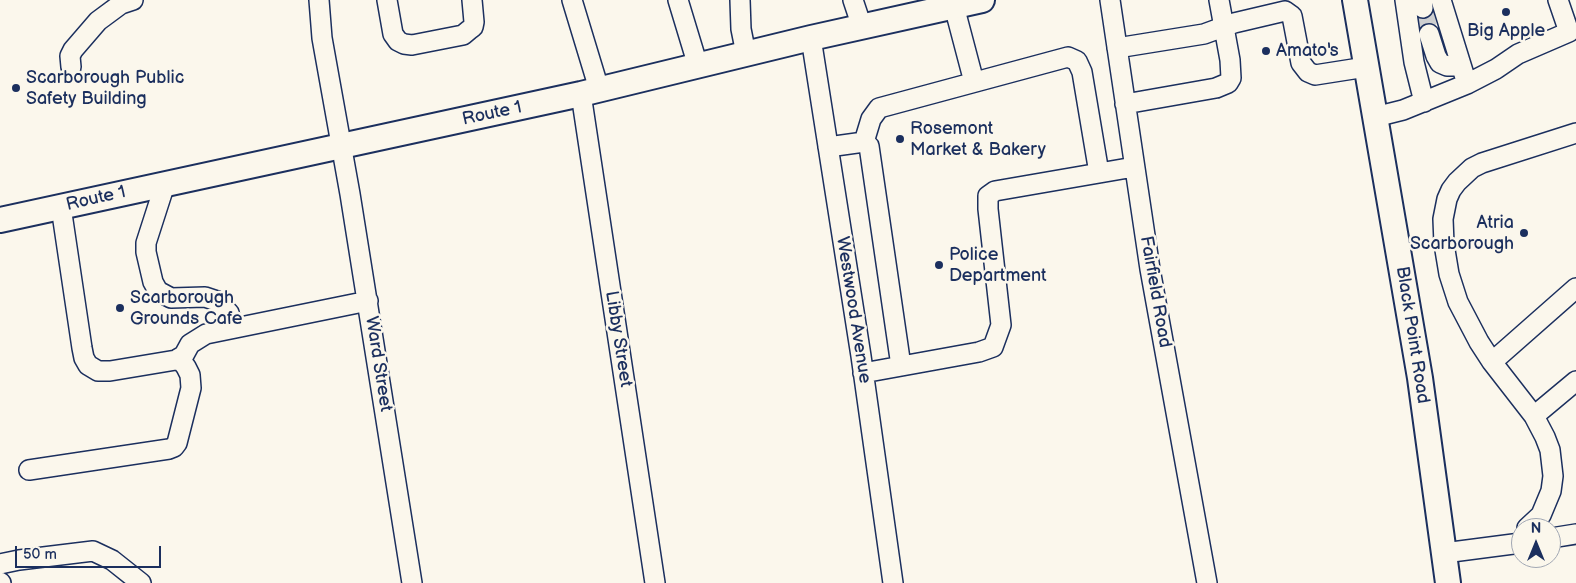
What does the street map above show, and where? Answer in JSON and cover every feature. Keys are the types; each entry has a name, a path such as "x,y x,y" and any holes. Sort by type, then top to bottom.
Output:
{"main road":[{"name":"Route 1","path":"0,220 590,92 811,38 982,0"},
{"name":"Black Point Road","path":"1354,0 1420,378 1448,583"}],"street":[{"path":"71,68 70,56 73,50 98,22 121,4 133,0"},
{"name":"Ward Street","path":"319,0 322,38 368,301 412,583"},
{"path":"388,0 393,34 398,41 412,45 463,35 473,27 474,10 472,0"},
{"name":"Libby Street","path":"572,0 590,92 656,583"},
{"path":"678,0 698,66"},
{"path":"740,0 741,29 746,54"},
{"path":"852,0 862,27"},
{"name":"Fairfield Road","path":"1110,0 1150,269 1208,583"},
{"path":"1125,104 1216,88 1228,83 1231,78 1229,53 1218,0"},
{"path":"1405,0 1414,62 1424,102"},
{"path":"1375,117 1386,116 1468,84 1496,69 1518,54 1569,32 1558,0"},
{"path":"1430,3 1468,84"},
{"path":"954,6 974,82"},
{"path":"1117,48 1204,34 1224,26 1284,11 1292,16 1301,63 1308,72 1315,75 1366,68"},
{"path":"1434,33 1436,56 1440,63 1447,66 1461,66"},
{"name":"Westwood Avenue","path":"811,38 863,373 892,583"},
{"path":"864,142 871,119 879,108 1068,57 1077,61 1082,72 1099,173"},
{"path":"1537,518 1547,503 1553,476 1550,450 1546,437 1534,416 1492,362 1461,308 1449,274 1443,219 1446,199 1457,182 1472,168 1482,163 1576,133"},
{"path":"828,146 864,142 869,146 901,366"},
{"path":"863,373 979,352 994,347 1001,325 988,196 995,191 1134,167"},
{"path":"164,184 146,243 146,252 153,282 158,291 171,298 205,296 217,301 229,313 233,328"},
{"path":"61,207 82,348 84,358 93,370 103,372 176,360 184,355 190,344 199,337 233,328 368,301"},
{"path":"1492,362 1576,288"},
{"path":"29,470 174,447 177,443 191,388 190,375 179,358"},
{"path":"1534,416 1576,381"},
{"path":"1561,536 1576,534"},
{"path":"1444,553 1511,541"},
{"path":"0,564 93,551 112,560 141,583"}],"tunnel":[{"path":"1423,8 1429,34"}],"place":[{"name":"Big Apple","path":"1506,12"},
{"name":"Amato's","path":"1266,51"},
{"name":"Scarborough Public Safety Building","path":"16,88"},
{"name":"Rosemont Market & Bakery","path":"900,139"},
{"name":"Atria Scarborough","path":"1524,233"},
{"name":"Police Department","path":"939,265"},
{"name":"Scarborough Grounds Cafe","path":"120,308"}]}
